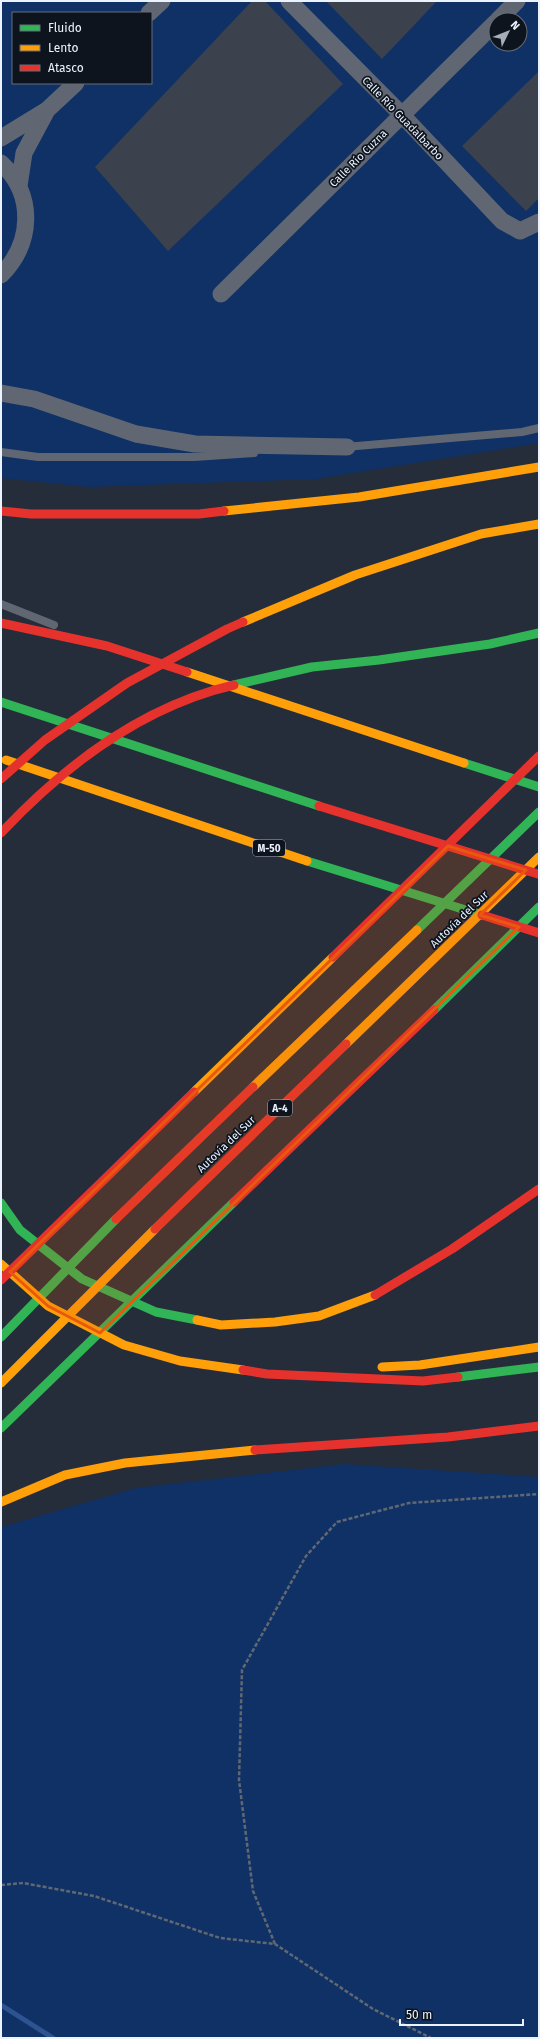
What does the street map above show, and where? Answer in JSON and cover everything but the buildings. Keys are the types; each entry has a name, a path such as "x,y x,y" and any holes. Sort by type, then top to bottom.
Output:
{"highway":[{"path":"1,511 31,514 199,514 359,497 539,467"},
{"path":"1,779 45,740 127,683 227,629 355,575 481,534 539,524"},
{"path":"1,623 107,646 539,786"},
{"path":"1,833 33,800 72,766 144,718 211,690 312,667 379,660 474,646 539,633"},
{"path":"1,702 306,802 539,874"},
{"path":"1,1280 539,756"},
{"name":"M-50","path":"1,758 296,857 539,933"},
{"name":"Autovía del Sur","path":"1,1337 113,1222 539,812"},
{"name":"Autovía del Sur","path":"1,1383 137,1246 539,857"},
{"path":"1,1428 50,1382 164,1269 459,987 539,907"},
{"path":"1,1203 20,1230 82,1279 156,1312 221,1325 275,1322 319,1316 375,1295 452,1250 539,1189"},
{"path":"1,1264 48,1306 124,1345 180,1361 267,1374 423,1382 539,1366"},
{"path":"374,1368 420,1365 539,1347"},
{"path":"267,1374 359,1369"},
{"path":"1,1502 65,1475 125,1463 220,1452 448,1437 539,1426"}],"street":[{"path":"150,12 162,1"},
{"name":"Calle Río Guadalbarbo","path":"289,1 402,115 502,221 520,230 539,222"},
{"name":"Calle Río Cuzna","path":"506,12 517,1"},
{"name":"Calle Río Cuzna","path":"221,294 488,30"},
{"path":"1,138 47,110 75,84"},
{"path":"19,186 24,154 47,110"},
{"path":"1,163 9,171 19,186 25,206 26,226 22,246 11,264 1,275"},
{"path":"1,393 34,399 136,434 195,444 347,447"}],"lane":[{"path":"1,452 38,457 194,457 347,447 515,433 539,428"},
{"path":"1,604 107,646"}],"path":[{"path":"275,1944 253,1891 239,1780 242,1670 306,1556 337,1522 409,1503 539,1494"},
{"path":"1,1885 23,1883 94,1896 220,1938 275,1944 373,2009 431,2038"}],"highlighted area":[{"path":"448,846 526,870 480,915 519,927 100,1333 48,1306 10,1272"}],"shaded area":[{"path":"1,1 539,1 539,443 316,479 89,487 1,478"},
{"path":"344,1464 539,1477 539,2038 1,2038 1,1527 136,1488"}],"waterway":[{"path":"1,2005 53,2038"}],"traffic: fast":[{"path":"234,685 312,667 379,660 490,644 539,633"},
{"path":"1,702 319,806"},
{"path":"464,763 539,787"},
{"path":"417,930 539,812"},
{"path":"307,861 482,915"},
{"path":"434,1010 539,907"},
{"path":"1,1428 234,1202"},
{"path":"1,1203 20,1230 82,1279 156,1312 197,1320"},
{"path":"1,1337 116,1219"},
{"path":"458,1377 539,1367"}],"traffic: slow":[{"path":"224,511 359,497 539,467"},
{"path":"243,622 355,575 481,534 539,524"},
{"path":"187,672 464,763"},
{"path":"6,760 307,861"},
{"path":"346,1044 539,857"},
{"path":"253,1087 417,930"},
{"path":"194,1092 333,957"},
{"path":"1,1383 155,1229"},
{"path":"1,1264 48,1306 124,1345 180,1361 243,1370"},
{"path":"197,1320 221,1325 275,1322 319,1316 375,1295"},
{"path":"382,1367 420,1365 539,1347"},
{"path":"1,1502 65,1475 125,1463 255,1450"}],"traffic: jam":[{"path":"1,511 31,514 199,514 224,511"},
{"path":"1,779 45,740 127,683 227,629 243,622"},
{"path":"1,623 107,646 187,672"},
{"path":"1,833 25,808 51,785 78,762 107,742 137,723 168,708 200,695 234,685"},
{"path":"333,957 539,756"},
{"path":"319,806 538,874"},
{"path":"482,915 539,933"},
{"path":"234,1202 434,1010"},
{"path":"155,1229 346,1044"},
{"path":"116,1219 253,1087"},
{"path":"1,1280 194,1092"},
{"path":"375,1295 452,1249 539,1189"},
{"path":"243,1370 267,1374 423,1381 458,1377"},
{"path":"255,1450 448,1437 539,1426"}]}
